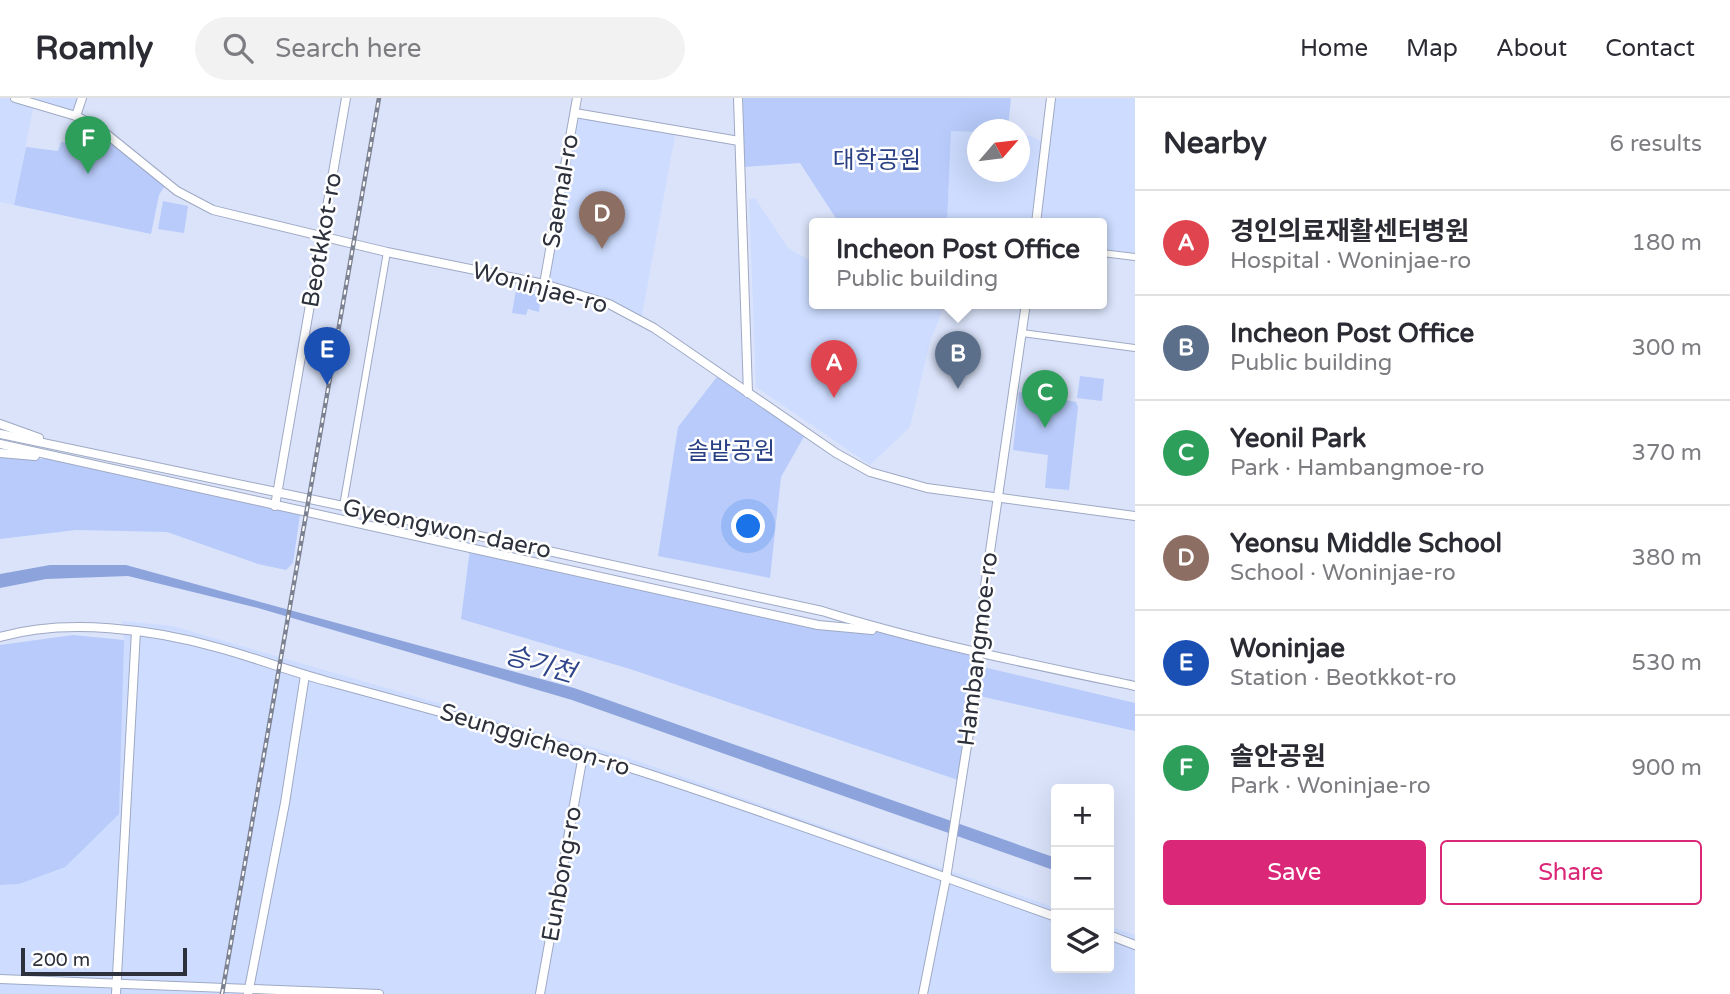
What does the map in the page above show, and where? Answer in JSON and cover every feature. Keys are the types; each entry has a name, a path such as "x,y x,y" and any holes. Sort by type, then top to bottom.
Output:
{"main road":[{"name":"Woninjae-ro","path":"15,98 75,116 99,128 177,191 213,210 387,252 582,293 630,314 836,453 870,472 927,488 1135,516"},
{"path":"75,116 82,98"},
{"name":"Beotkkot-ro","path":"275,506 346,98"},
{"name":"Saemal-ro","path":"544,284 577,98"},
{"path":"738,98 748,393"},
{"path":"1037,218 1051,98"},
{"path":"575,113 739,141"},
{"name":"Hambangmoe-ro","path":"923,994 946,878 977,676 997,498 1025,309"},
{"path":"0,424 61,447"},
{"name":"Gyeongwon-daero","path":"3,443 275,506 818,625 892,633"},
{"name":"Gyeongwon-daero","path":"3,443 61,447 343,506 822,611 892,633 1135,687"},
{"name":"Seunggicheon-ro","path":"0,637 57,628 100,628 136,631 220,648 704,793 1051,915"},
{"path":"116,989 136,631"},
{"path":"249,991 285,803 304,675"},
{"name":"Eunbong-ro","path":"541,994 583,755"},
{"path":"1114,937 1135,945"},
{"path":"0,979 116,989 379,994"}],"street":[{"path":"343,506 387,252"},
{"path":"1107,254 1135,257"},
{"path":"1022,334 1135,348"}],"shaded area":[{"path":"0,98 82,98 76,116 34,103 14,205 0,202"},
{"path":"1051,98 1135,98 1135,257 1107,254 1107,218 947,218 951,131 967,132 967,182 1030,182 1031,136 1045,143"},
{"path":"575,113 676,130 641,320 544,284"},
{"path":"755,198 788,248 809,260 809,309 942,309 930,341 910,427 870,465 756,387 749,199"},
{"path":"50,565 126,565 574,688 1051,856 1051,869 572,700 258,608 128,576 46,579 0,588 0,574"},
{"path":"122,621 172,626 629,758 1051,906 1051,973 1114,973 1114,928 1135,935 1135,994 0,994 0,885 19,884 124,640"}],"green space":[{"name":"대학공원","path":"743,98 1011,98 1009,119 967,119 967,132 951,131 947,218 836,218 800,163 744,167"},
{"path":"87,122 167,182 159,195 151,234 14,205 26,147 58,151 61,142 80,145"},
{"path":"163,201 188,206 184,233 158,229"},
{"path":"516,290 541,295 539,312 528,309 526,315 512,313"},
{"name":"솔밭공원","path":"720,373 806,433 781,477 770,578 658,556 678,427"},
{"path":"1080,376 1104,379 1102,401 1077,398"},
{"path":"1019,392 1076,402 1078,407 1069,490 1045,488 1048,455 1013,450"},
{"path":"0,457 48,459 300,515 293,563 286,570 258,564 167,532 76,530 0,539"},
{"path":"470,549 818,625 892,633 979,654 961,781 630,669 461,619"},
{"path":"73,635 124,640 119,814 65,867 19,884 0,885 0,645"},
{"path":"979,666 1135,703 1135,731 975,695"}],"railway":[{"path":"222,994 379,98"}],"place":[{"name":"솔안공원","path":"88,174"},
{"name":"Yeonsu Middle School","path":"602,249"},
{"name":"Woninjae","path":"327,385"},
{"name":"Incheon Post Office","path":"958,389"},
{"name":"경인의료재활센터병원","path":"834,398"},
{"name":"Yeonil Park","path":"1045,428"}],"water label":[{"name":"승기천","path":"540,664"}]}
